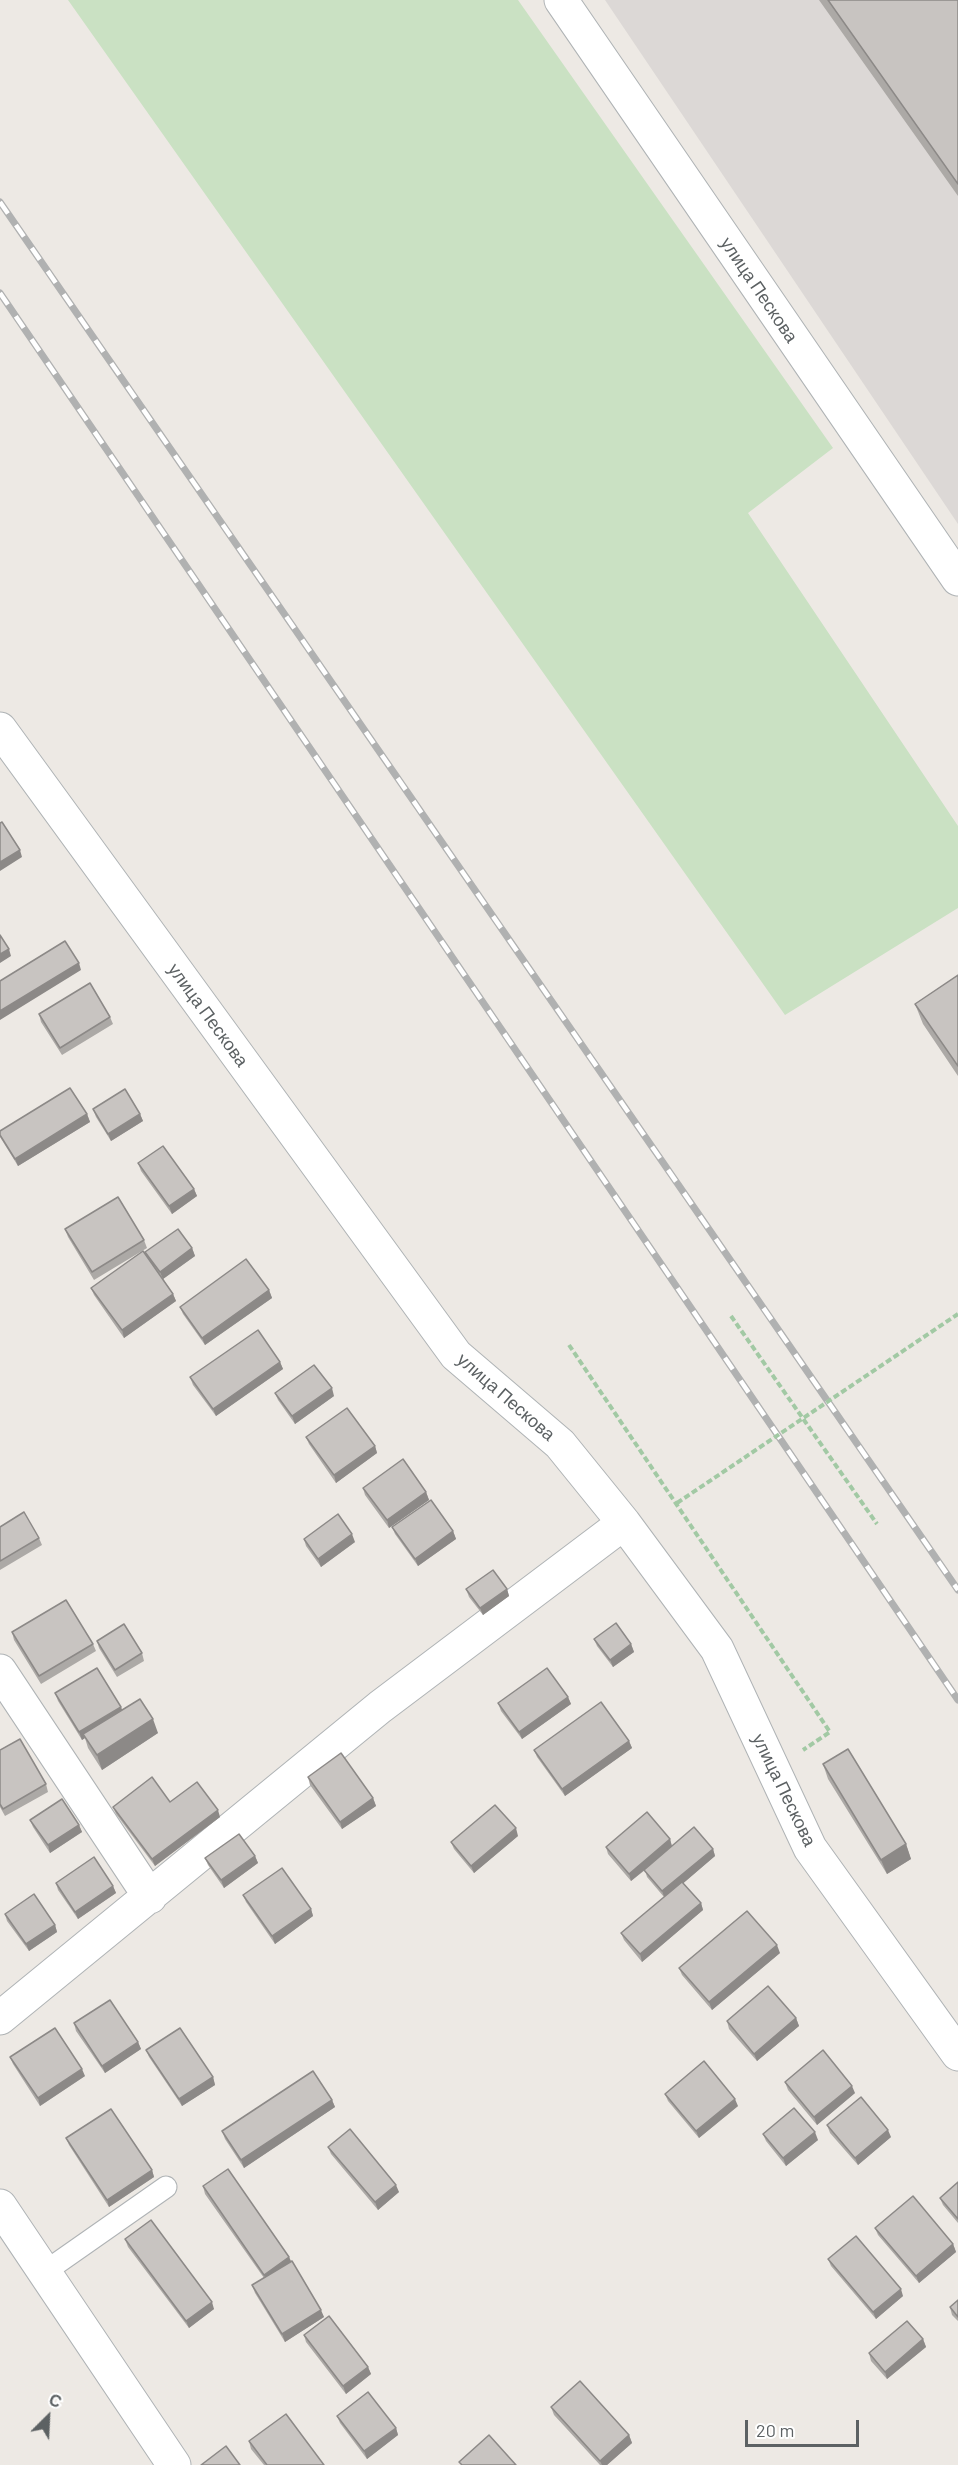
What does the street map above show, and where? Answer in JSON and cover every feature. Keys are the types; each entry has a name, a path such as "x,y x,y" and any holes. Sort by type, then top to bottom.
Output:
{"street":[{"name":"улица Пескова","path":"561,0 958,579"},
{"name":"улица Пескова","path":"0,729 456,1355 560,1444 624,1523 717,1649 810,1848 958,2054"},
{"path":"0,2018 380,1707 624,1523"},
{"path":"0,1671 150,1897"},
{"path":"0,2206 46,2271 174,2465"}],"lane":[{"path":"46,2271 166,2187"}],"path":[{"path":"677,1503 958,1314"},
{"path":"732,1316 877,1524"},
{"path":"569,1346 831,1732 774,1769"}],"shaded area":[{"path":"605,0 958,0 958,524"}],"green space":[{"path":"68,0 518,0 833,448 748,513 958,826 958,908 785,1015"}],"building":[{"path":"828,0 958,0 958,184"},
{"path":"2,822 20,850 0,862 0,823"},
{"path":"0,935 9,949 0,954"},
{"path":"65,941 79,963 0,1011 0,981"},
{"path":"958,975 958,1066 915,1004"},
{"path":"90,983 110,1017 60,1048 39,1014"},
{"path":"70,1088 87,1114 15,1159 0,1135 0,1131"},
{"path":"125,1089 140,1114 108,1134 93,1109"},
{"path":"163,1146 194,1189 169,1206 138,1163"},
{"path":"118,1197 144,1240 92,1272 65,1229"},
{"path":"178,1229 192,1248 160,1272 145,1252"},
{"path":"143,1251 173,1294 122,1330 91,1288"},
{"path":"246,1259 269,1290 202,1338 180,1307"},
{"path":"258,1330 280,1362 213,1409 190,1377"},
{"path":"314,1365 332,1388 292,1416 275,1393"},
{"path":"347,1408 375,1446 334,1475 306,1437"},
{"path":"403,1459 426,1492 387,1520 363,1488"},
{"path":"431,1500 453,1531 415,1559 392,1527"},
{"path":"24,1512 39,1538 0,1561 0,1527"},
{"path":"338,1514 352,1534 318,1559 304,1539"},
{"path":"493,1570 507,1589 480,1608 466,1589"},
{"path":"66,1600 93,1644 39,1676 12,1632"},
{"path":"616,1623 631,1644 610,1660 594,1639"},
{"path":"124,1624 142,1653 115,1670 97,1641"},
{"path":"97,1668 121,1707 79,1732 55,1693"},
{"path":"547,1668 568,1697 519,1732 498,1703"},
{"path":"140,1699 153,1719 97,1755 83,1734"},
{"path":"601,1702 629,1741 562,1789 534,1750"},
{"path":"20,1739 46,1784 3,1809 0,1804 0,1750"},
{"path":"848,1749 906,1844 881,1860 823,1764"},
{"path":"341,1753 373,1798 340,1822 308,1777"},
{"path":"152,1777 170,1802 197,1782 218,1810 152,1859 113,1807"},
{"path":"62,1799 79,1825 48,1845 30,1820"},
{"path":"495,1805 516,1828 471,1866 451,1842"},
{"path":"647,1812 670,1839 629,1874 606,1847"},
{"path":"694,1827 713,1849 662,1891 644,1870"},
{"path":"239,1834 255,1856 221,1880 205,1858"},
{"path":"94,1857 113,1886 75,1912 56,1883"},
{"path":"282,1868 311,1909 272,1936 243,1895"},
{"path":"682,1882 701,1903 640,1954 621,1933"},
{"path":"34,1894 55,1925 26,1944 5,1914"},
{"path":"747,1911 777,1945 709,2002 679,1968"},
{"path":"768,1986 796,2018 754,2054 727,2021"},
{"path":"110,2000 138,2042 102,2066 74,2023"},
{"path":"55,2028 82,2069 38,2098 10,2057"},
{"path":"180,2028 213,2077 179,2099 146,2050"},
{"path":"823,2050 852,2086 814,2117 785,2082"},
{"path":"704,2061 735,2099 696,2131 665,2094"},
{"path":"313,2071 332,2100 241,2160 222,2131"},
{"path":"861,2097 888,2130 855,2158 827,2125"},
{"path":"794,2108 815,2132 783,2158 763,2134"},
{"path":"111,2109 152,2170 107,2200 66,2138"},
{"path":"350,2129 396,2185 375,2202 328,2147"},
{"path":"228,2169 289,2257 264,2275 203,2186"},
{"path":"958,2182 958,2219 940,2198"},
{"path":"913,2196 953,2244 916,2276 875,2228"},
{"path":"151,2220 212,2302 186,2321 125,2239"},
{"path":"856,2236 901,2289 873,2312 828,2259"},
{"path":"292,2261 321,2310 282,2334 252,2285"},
{"path":"958,2300 958,2317 950,2307"},
{"path":"329,2316 368,2367 343,2386 304,2335"},
{"path":"907,2321 923,2339 885,2372 869,2353"},
{"path":"580,2381 629,2435 600,2461 551,2407"},
{"path":"368,2392 396,2428 364,2451 337,2416"},
{"path":"286,2414 324,2465 267,2465 249,2441"},
{"path":"489,2435 516,2465 462,2465 459,2462"},
{"path":"226,2446 240,2465 201,2465"}],"railway":[{"path":"0,202 958,1590"},
{"path":"0,293 958,1700"}]}
